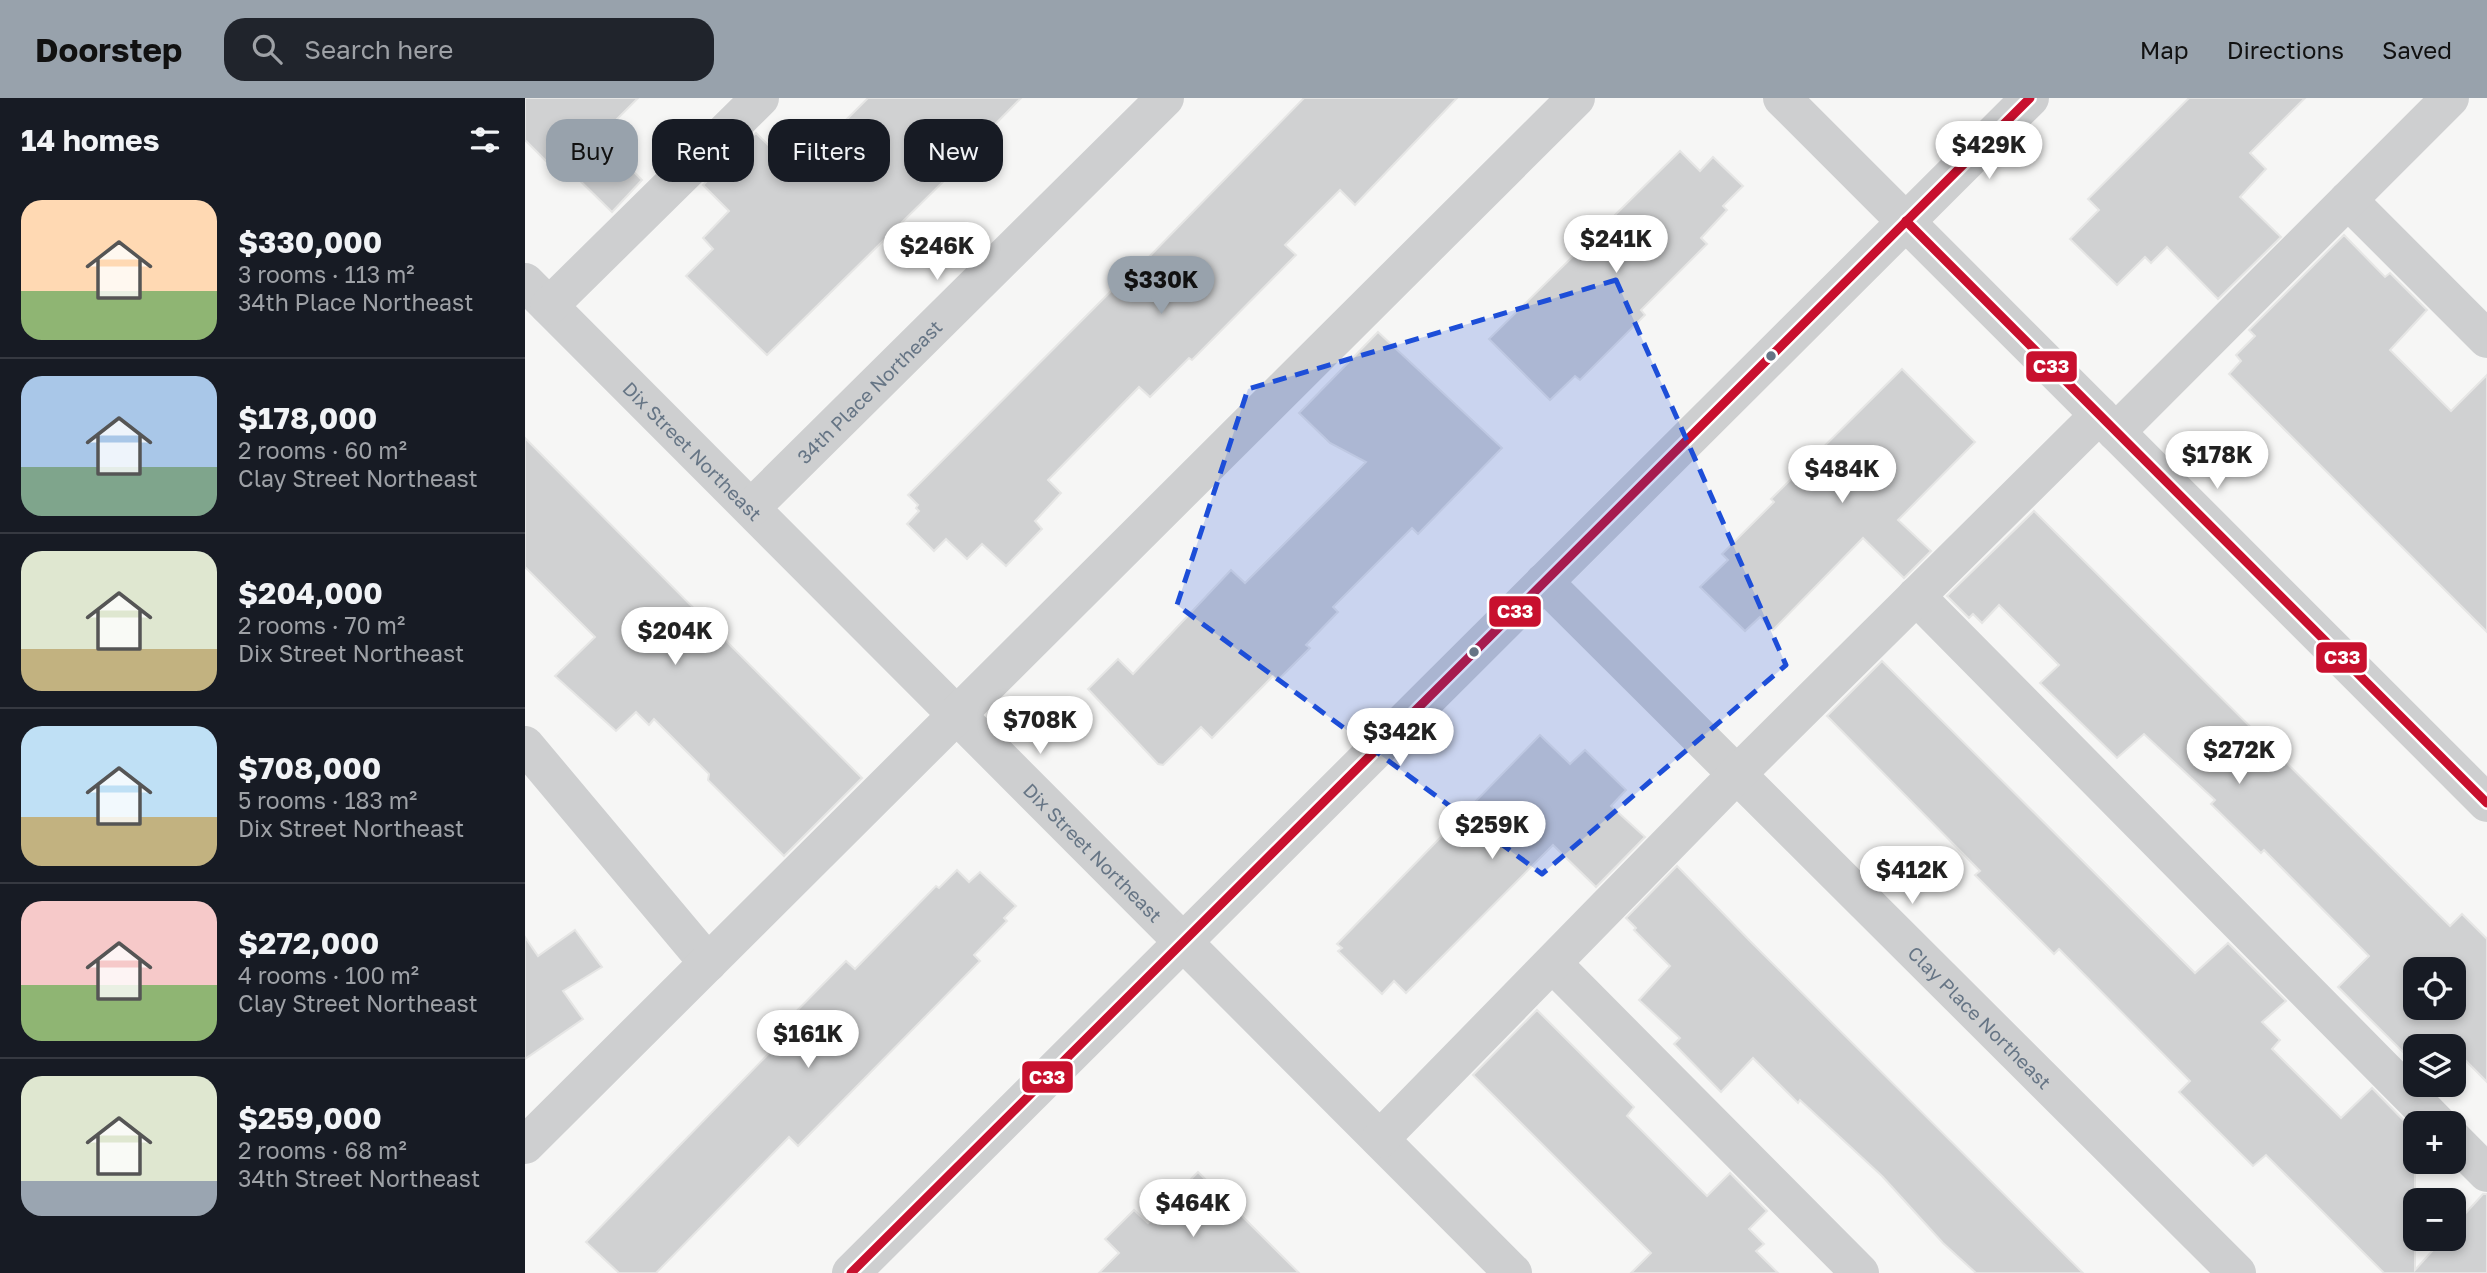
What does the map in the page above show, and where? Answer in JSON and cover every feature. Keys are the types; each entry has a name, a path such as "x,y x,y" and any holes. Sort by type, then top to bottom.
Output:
{"street":[{"path":"537,294 760,98"},
{"name":"34th Place Northeast","path":"751,508 1165,98"},
{"path":"525,1145 1576,98"},
{"path":"1782,98 2487,803"},
{"path":"851,1273 2029,98"},
{"path":"1380,1139 1737,774 1916,596 2108,423 2348,200 2450,98"},
{"path":"2348,200 2487,339"},
{"name":"Dix Street Northeast","path":"537,294 1513,1273"},
{"name":"Clay Place Northeast","path":"1544,582 2237,1273"},
{"path":"1916,596 2425,1111"},
{"path":"525,745 708,963"},
{"path":"1553,964 1860,1273"},
{"path":"2466,1152 2487,1173"}],"highlighted area":[{"path":"1616,280 1786,665 1542,874 1177,605 1248,389"}],"building":[{"path":"525,98 638,98 617,119 546,119 546,161 525,140"},
{"path":"868,98 1021,98 1000,119 904,119 904,182 943,182 767,355 686,276 713,249 703,238 729,211 703,185 706,182 754,182 756,133 768,145 768,182 890,182 890,119 847,119"},
{"path":"1304,98 1457,98 1355,205 1340,190 1285,245 1296,255 1192,360 1189,358 1150,397 1139,387 1048,480 1061,493 1035,521 1042,529 1006,566 982,544 967,559 946,539 934,551 907,524 919,511 916,508 918,505 908,495 1143,259 1145,261"},
{"path":"2189,98 2305,98 2250,153 2266,169 2240,197 2281,237 2218,299 2167,247 2151,263 2145,257 2117,285 2070,239 2099,210 2088,199"},
{"path":"1680,151 1700,171 1713,157 1743,186 1723,206 1727,210 1701,238 1707,244 1641,310 1645,315 1580,380 1575,376 1550,400 1489,339"},
{"path":"638,176 642,180 612,212 581,182 638,182"},
{"path":"2344,235 2385,277 2390,273 2427,310 2390,350 2451,411 2487,375 2487,632 2229,374 2241,361 2236,355 2255,336 2249,330"},
{"path":"1378,332 1502,448 1418,534 1412,528 1333,607 1338,612 1306,645 1310,648 1277,681 1273,676 1212,738 1201,727 1163,765 1158,764 1088,689 1118,659 1133,674 1231,570 1245,583 1366,462 1330,443 1299,413"},
{"path":"1902,369 1975,442 1898,520 1931,551 1904,578 1863,538 1773,630 1760,617 1745,631 1700,587 1728,560 1722,554 1774,502 1771,499"},
{"path":"525,438 862,778 784,856 708,780 709,774 654,719 649,725 636,712 616,731 555,676 595,637 525,567"},
{"path":"2034,511 2450,926 2462,914 2487,939 2487,1082 2466,1061 2466,1034 2403,1034 2403,1052 2338,987 2369,956 2264,850 2261,853 2211,804 2215,800 2144,734 2117,758 2040,683 2059,665 1999,605 1982,623 1973,614 1969,618 1947,596"},
{"path":"1882,661 2195,973 2228,943 2286,1001 2262,1022 2280,1040 2272,1049 2341,1118 2372,1088 2403,1120 2403,1174 2415,1174 2415,1188 2403,1188 2403,1251 2415,1251 2415,1270 2432,1251 2466,1251 2466,1213 2483,1194 2487,1194 2487,1273 2384,1273 2266,1155 2253,1166 2179,1092 2190,1081 2059,949 2054,954 1975,875 1980,871 1827,716"},
{"path":"1540,735 1570,764 1585,750 1626,790 1611,806 1645,837 1596,887 1553,845 1406,993 1394,981 1382,994 1338,951 1342,948 1337,944"},
{"path":"1677,866 2083,1273 1976,1273 1943,1243 1882,1176 1800,1100 1798,1103 1753,1058 1721,1092 1674,1044 1680,1038 1639,1000 1670,966 1634,930 1636,928 1626,918"},
{"path":"957,870 969,882 980,872 1016,906 1004,918 1007,921 974,955 980,961 798,1146 789,1137 656,1273 619,1273 586,1242 777,1045 770,1038 846,961 855,969 936,886 939,888"},
{"path":"575,930 602,967 563,991 583,1019 525,1059 525,937 538,956"},
{"path":"1537,1010 1634,1107 1627,1116 1707,1196 1730,1173 1767,1211 1749,1229 1764,1244 1756,1251 1778,1273 1631,1273 1651,1253 1473,1075"},
{"path":"1198,1172 1299,1273 1099,1273 1119,1253 1105,1239 1134,1210 1148,1223"}],"transit line":[{"name":"C33","path":"851,1273 2030,98"},
{"name":"C33","path":"1906,221 2487,803"}]}
